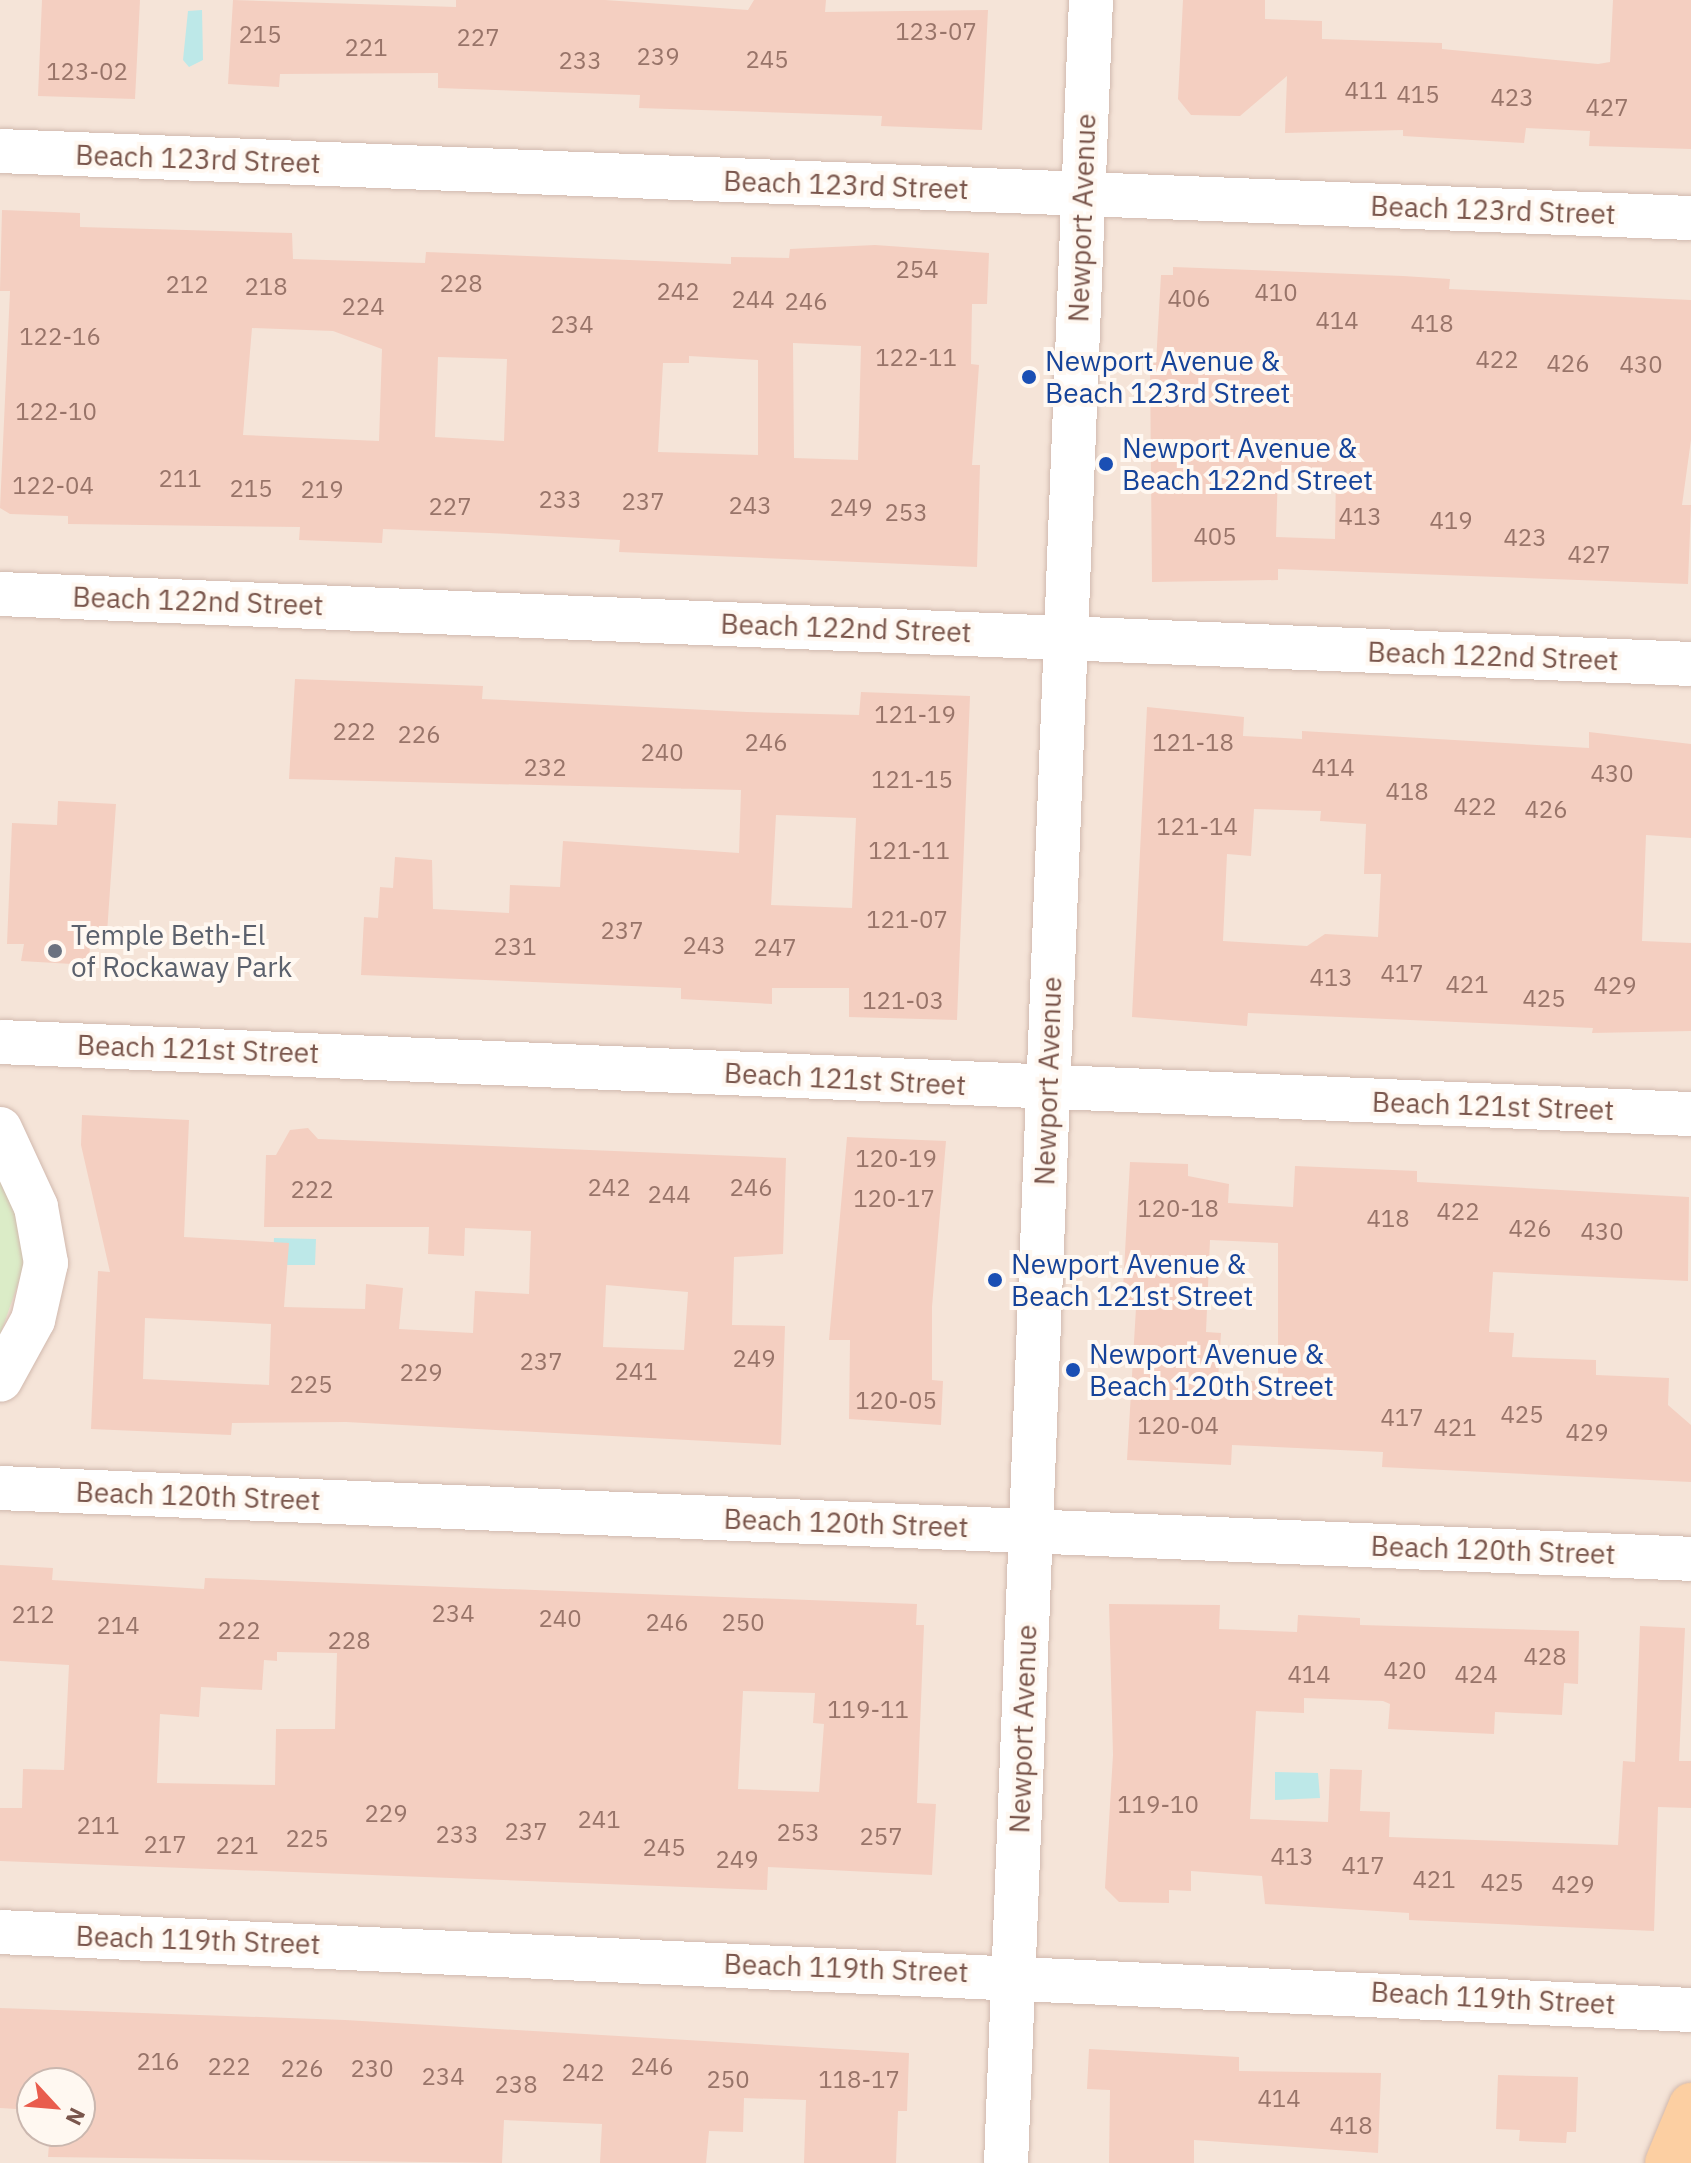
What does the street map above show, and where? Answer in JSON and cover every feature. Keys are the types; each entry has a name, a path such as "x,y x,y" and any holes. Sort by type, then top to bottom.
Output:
{"main road":[{"path":"1667,2163 1691,2105"}],"street":[{"name":"Newport Avenue","path":"1006,2163 1091,0"},
{"name":"Beach 123rd Street","path":"0,151 1691,218"},
{"name":"Beach 122nd Street","path":"0,594 1691,664"},
{"name":"Beach 121st Street","path":"0,1042 1691,1114"},
{"path":"0,1129 39,1217 46,1263 37,1312 0,1380"},
{"name":"Beach 120th Street","path":"0,1488 1691,1559"},
{"name":"Beach 119th Street","path":"0,1932 1013,1975 1691,2010"}],"shaded area":[{"path":"0,0 1691,0 1691,2163 0,2163"}],"green space":[{"path":"0,1177 20,1224 24,1267 0,1335"}],"water":[{"path":"202,10 203,60 189,67 183,60 188,11"},
{"path":"274,1238 316,1239 315,1265 273,1265"},
{"path":"1275,1772 1318,1773 1320,1798 1275,1800"}],"building":[{"path":"42,0 140,0 135,99 38,96"},
{"path":"233,0 456,7 456,0 605,0 748,10 754,0 826,0 825,12 988,10 982,130 881,126 882,116 639,108 640,95 438,88 438,73 280,74 279,87 228,84"},
{"path":"1183,0 1265,0 1265,19 1322,21 1322,39 1442,43 1442,49 1598,64 1610,62 1613,0 1691,0 1691,149 1589,146 1590,131 1526,128 1524,143 1403,136 1403,130 1285,133 1287,76 1240,116 1191,115 1178,99"},
{"path":"2,210 80,213 80,227 292,233 293,259 425,263 426,252 731,264 731,257 789,258 790,249 875,245 989,253 987,304 972,304 971,364 979,365 972,465 980,465 977,567 619,552 620,540 489,533 383,529 382,543 299,540 300,527 68,524 68,516 10,514 0,508 10,291 0,291","holes":["252,328 333,331 382,349 379,441 243,435","793,343 861,346 858,460 794,458","689,356 758,360 758,455 658,452 663,363 689,363","438,357 507,359 504,441 435,437"]},
{"path":"1173,267 1403,276 1450,279 1449,289 1691,300 1691,440 1682,505 1691,505 1688,584 1278,569 1278,580 1152,582 1150,363 1156,363 1161,275 1173,275","holes":["1278,472 1336,474 1335,539 1276,537"]},
{"path":"295,679 483,686 482,699 859,715 861,692 970,696 957,1020 849,1017 849,988 772,988 772,1004 681,999 681,988 361,975 364,917 378,918 380,887 393,888 395,857 432,860 433,909 509,913 510,885 560,887 563,841 739,853 741,790 289,779","holes":["776,815 856,818 852,908 771,905"]},
{"path":"1147,707 1244,717 1243,736 1302,739 1302,731 1589,748 1589,732 1691,744 1691,838 1646,835 1642,941 1691,943 1691,1031 1592,1033 1593,1028 1248,1013 1247,1026 1132,1017","holes":["1254,809 1321,811 1320,821 1366,824 1364,874 1381,874 1378,937 1325,934 1307,946 1223,941 1227,854 1251,856"]},
{"path":"58,801 116,804 106,947 90,945 89,965 21,961 24,944 7,944 12,823 57,825"},
{"path":"82,1115 189,1120 184,1237 289,1243 284,1307 365,1309 366,1284 403,1288 399,1329 473,1333 475,1291 529,1294 531,1231 465,1228 464,1256 428,1254 429,1227 264,1227 266,1155 276,1155 290,1130 308,1128 318,1139 786,1158 783,1254 734,1257 732,1325 785,1326 781,1445 346,1422 232,1423 231,1435 91,1429 98,1271 110,1272 81,1145","holes":["606,1285 688,1292 684,1350 603,1347","145,1318 271,1324 269,1385 143,1379"]},
{"path":"847,1137 946,1141 932,1307 932,1380 943,1381 941,1425 849,1419 850,1340 829,1340"},
{"path":"1130,1162 1188,1164 1188,1176 1229,1184 1228,1203 1293,1207 1295,1166 1417,1171 1417,1182 1689,1197 1688,1281 1493,1272 1489,1332 1514,1333 1512,1357 1596,1360 1596,1375 1669,1378 1668,1405 1691,1425 1691,1482 1382,1467 1383,1452 1232,1445 1231,1465 1127,1460 1136,1308 1122,1307","holes":["1210,1240 1278,1243 1278,1382 1218,1380 1221,1333 1206,1332"]},
{"path":"0,1565 53,1568 52,1580 204,1589 205,1578 917,1604 916,1625 924,1625 917,1803 936,1804 932,1875 768,1867 767,1890 0,1861 0,1808 22,1808 23,1769 64,1770 69,1665 0,1661","holes":["277,1652 337,1653 335,1729 276,1729 275,1785 157,1783 160,1714 199,1717 201,1687 262,1690 264,1660 277,1661","743,1691 815,1693 813,1723 824,1724 819,1792 738,1789"]},
{"path":"1109,1604 1220,1605 1219,1629 1297,1632 1298,1615 1360,1618 1360,1625 1579,1631 1578,1684 1564,1683 1562,1715 1495,1712 1494,1734 1388,1729 1390,1704 1383,1701 1304,1698 1304,1713 1256,1711 1250,1819 1328,1822 1330,1769 1362,1770 1360,1811 1390,1812 1389,1837 1618,1845 1623,1761 1635,1762 1640,1626 1685,1628 1679,1761 1691,1761 1691,1808 1658,1807 1654,1931 1409,1920 1409,1913 1265,1904 1262,1876 1191,1871 1191,1891 1169,1890 1169,1903 1119,1902 1105,1888 1113,1755"},
{"path":"0,2008 345,2020 909,2053 907,2111 898,2111 896,2163 804,2163 806,2100 744,2098 743,2132 709,2131 706,2163 600,2163 602,2124 504,2120 502,2163 48,2157 49,2147 96,2147 96,2067 16,2067 16,2109 0,2108"},
{"path":"1089,2049 1239,2057 1239,2071 1381,2073 1378,2153 1194,2140 1194,2163 1109,2163 1110,2090 1087,2089"},
{"path":"1498,2075 1578,2077 1576,2132 1567,2132 1566,2143 1519,2141 1520,2130 1496,2129"}],"place":[{"name":"Newport Avenue & Beach 123rd Street","path":"1029,377"},
{"name":"Newport Avenue & Beach 122nd Street","path":"1106,464"},
{"name":"Temple Beth-El of Rockaway Park","path":"55,951"},
{"name":"Newport Avenue & Beach 121st Street","path":"995,1280"},
{"name":"Newport Avenue & Beach 120th Street","path":"1073,1370"}]}
